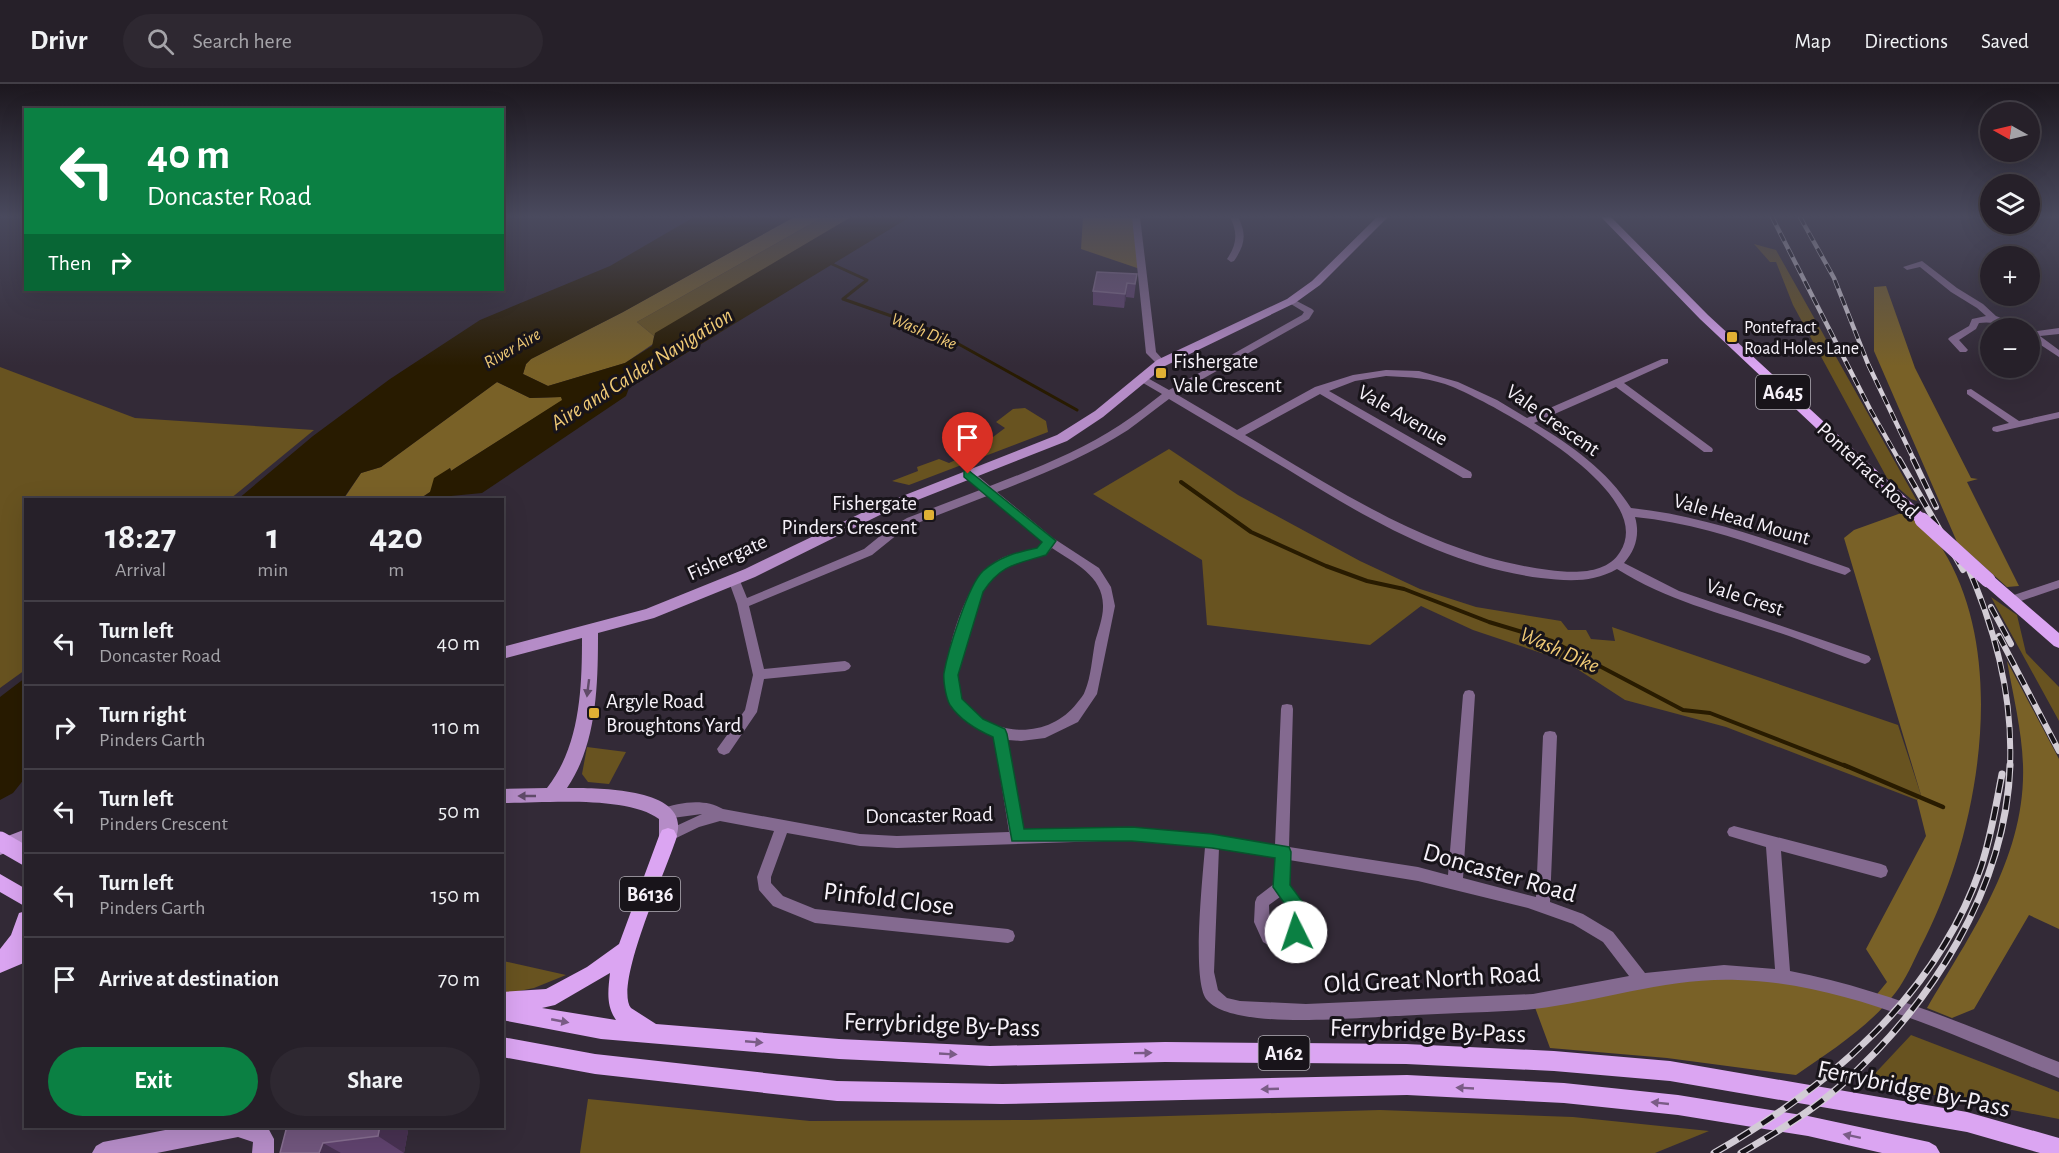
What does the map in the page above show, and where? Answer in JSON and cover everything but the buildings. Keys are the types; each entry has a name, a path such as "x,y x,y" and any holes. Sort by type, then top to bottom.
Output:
{"main road":[{"name":"Fishergate","path":"504,652 649,615 734,579 869,514 1062,438 1099,414 1161,363 1250,323 1291,301 1316,283 1332,267"},
{"name":"Pontefract Road","path":"1655,267 1713,325 1988,580 2059,642"},
{"path":"550,796 563,782 581,731 589,686 590,630"},
{"path":"569,769 572,785 584,796"},
{"path":"504,796 628,798 650,802 665,813"},
{"name":"B6136","path":"626,950 652,888 668,836 669,824 665,813"},
{"path":"0,847 24,838"},
{"path":"0,841 24,855"},
{"path":"0,964 18,940 24,924"},
{"path":"504,1002 548,998 594,974 626,950"},
{"path":"626,950 617,981 620,1009 629,1020 656,1033"},
{"path":"0,964 24,953"},
{"name":"Ferrybridge By-Pass","path":"504,1010 601,1029 839,1049 990,1056 1239,1052 1406,1054 1554,1061 1670,1071 1967,1122 2059,1148"},
{"name":"A162","path":"504,1047 595,1064 837,1091 1002,1094 1407,1085 1564,1093 1678,1106 1796,1124 1929,1153"},
{"path":"103,1153 232,1128"},
{"path":"244,1128 252,1129 263,1146"}],"street":[{"path":"1142,267 1151,353 1161,363"},
{"path":"1926,267 1993,318"},
{"path":"743,604 868,552 894,531 911,521 988,492 1096,443 1123,428 1169,394 1306,317 1309,311 1291,301"},
{"path":"1963,350 1953,339 1973,327 1975,321 1980,320"},
{"path":"2040,333 2059,331"},
{"path":"2040,340 2059,354"},
{"path":"1527,422 1665,361"},
{"name":"Vale Crescent","path":"1237,435 1319,389 1357,376 1381,372 1430,375 1478,394 1527,422 1580,458 1607,484 1627,512 1631,522 1632,539 1617,564"},
{"path":"1141,378 1382,522 1426,543 1510,570 1541,575 1572,577 1593,574 1617,564"},
{"path":"1616,382 1708,450"},
{"name":"Vale Avenue","path":"1319,389 1467,475"},
{"path":"1971,392 2017,424"},
{"path":"1997,429 2059,416"},
{"path":"968,474 1049,541 1095,572 1105,587 1109,606 1091,694 1073,718 1046,733 1021,736 1000,734 978,724 955,701 951,675 969,612 981,584 1000,565 1018,556 1042,552 1049,541"},
{"name":"Vale Head Mount","path":"1627,512 1675,518 1747,538 1845,571"},
{"path":"1031,554 1075,558"},
{"name":"Vale Crest","path":"1617,564 1633,575 1711,609 1777,628 1865,659"},
{"path":"724,749 751,712 759,675 743,604 734,579"},
{"path":"2012,600 2059,584"},
{"path":"759,675 845,666"},
{"path":"1455,883 1469,696"},
{"path":"1281,887 1287,710"},
{"path":"1000,734 1017,836"},
{"path":"1543,907 1550,736"},
{"name":"Doncaster Road","path":"665,813 705,808 720,815 860,840 897,842 1017,836 1132,834 1212,841 1418,874 1543,907 1578,919 1608,937 1642,981"},
{"name":"Doncaster Road","path":"668,836 696,822 720,815"},
{"name":"Pinfold Close","path":"783,826 764,877 764,885 778,901 815,916 1008,936"},
{"path":"1734,832 1881,871"},
{"name":"Old Great North Road","path":"1212,841 1206,972 1211,994 1223,1004 1239,1008 1306,1012 1533,1002 1642,981"},
{"path":"1773,841 1783,977"},
{"path":"1642,981 1692,974 1749,973 1783,977 1874,1000 2059,1070"}],"shaded area":[{"path":"704,267 735,267 637,322 654,336 653,344 625,363 548,386 523,374 526,364 531,359"},
{"path":"735,267 769,267 654,336 637,322"},
{"path":"1778,267 1785,267 1917,501 1911,499 1887,478 1793,305"},
{"path":"1886,286 1915,368 1971,478 1978,479 1967,482 2019,586 2007,587 1957,542 1874,351 1874,287"},
{"path":"0,367 135,418 314,430 231,498 24,498 24,671 0,688"},
{"path":"497,382 530,398 561,397 563,400 451,471 450,468 430,492 421,498 344,498 361,473 381,467"},
{"path":"1025,408 1046,421 1048,432 909,485 892,481 918,471 917,467 939,459 949,463 973,452 1005,428 996,422 1013,409"},
{"path":"1169,449 1238,495 1360,561 1420,589 1476,607 1561,621 1568,630 1586,630 1591,639 1615,641 1612,627 1898,725 1921,795 1917,800 1726,727 1625,700 1565,661 1473,630 1421,606 1370,645 1207,625 1202,560 1093,494"},
{"path":"1904,512 1940,545 1964,594 1976,643 1981,696 1979,749 1971,803 1958,855 1940,904 1900,987 1862,1027 1796,1075 1667,1058 1550,1048 1533,1002 1749,973 1873,999 1887,982 1866,949 1926,836 1917,800 1921,795 1844,538 1854,530"},
{"path":"1991,597 2017,615 2026,653 2059,687 2059,721"},
{"path":"2007,661 2059,759 2059,929 2029,915 1974,1009 1952,1018 1927,1008 1993,893 2006,863 2022,799 2021,739"},
{"path":"587,747 626,752 609,784 588,782 582,774"},
{"path":"504,961 566,975 534,988 504,994"},
{"path":"1911,1035 2059,1092 2059,1119 1867,1082"},
{"path":"588,1099 810,1121 1029,1120 1380,1110 1573,1117 1709,1131 1655,1153 580,1153"}],"water":[{"path":"608,267 704,267 531,359 526,364 523,374 548,386 625,363 652,346 655,333 767,267 828,267 629,388 626,396 482,493 421,498 430,492 434,478 450,468 451,471 562,400 561,397 530,398 497,382 381,467 361,473 344,498 239,498 313,436 390,379 480,320"},
{"path":"24,679 24,779 13,793 0,800 0,697"}],"waterway":[{"name":"Wash Dike","path":"838,267 867,280 843,299 937,332 1077,410"},
{"name":"Wash Dike","path":"1181,482 1251,532 1326,566 1367,581 1404,589 1489,622 1552,641 1683,710 1710,713 1848,767"},
{"name":"Wash Dike","path":"1844,765 1943,807"}],"railway":[{"path":"1797,267 1871,411 1899,460"},
{"path":"1828,267 1868,364 1914,460"},
{"path":"1899,459 1963,570"},
{"path":"1913,459 1936,507"},
{"path":"1964,558 1993,634 2005,686 2010,765"},
{"path":"1991,607 2011,644"},
{"path":"1999,636 2059,751"},
{"path":"1741,1153 1804,1114 1839,1087 1904,1020 1932,983 1957,942 1978,900 1994,856 2005,811 2010,765"},
{"path":"1714,1153 1798,1099 1837,1068 1874,1034 1907,997 1937,957 1962,913 1985,856 2002,774"}],"place":[{"name":"Pontefract Road Holes Lane","path":"1732,337"},
{"name":"Fishergate Vale Crescent","path":"1161,373"},
{"name":"Fishergate Pinders Crescent","path":"929,515"},
{"name":"Argyle Road Broughtons Yard","path":"594,713"}],"route":[{"path":"968,474 1049,541 1048,547 1042,552 1018,556 1000,565 986,576 976,591 951,675 955,701 978,724 1000,734 1017,836 1132,834 1212,841 1283,852 1281,887 1295,904 1296,932"}],"water label":[{"name":"River Aire","path":"512,348"},
{"name":"Aire and Calder Navigation","path":"641,368"}]}
